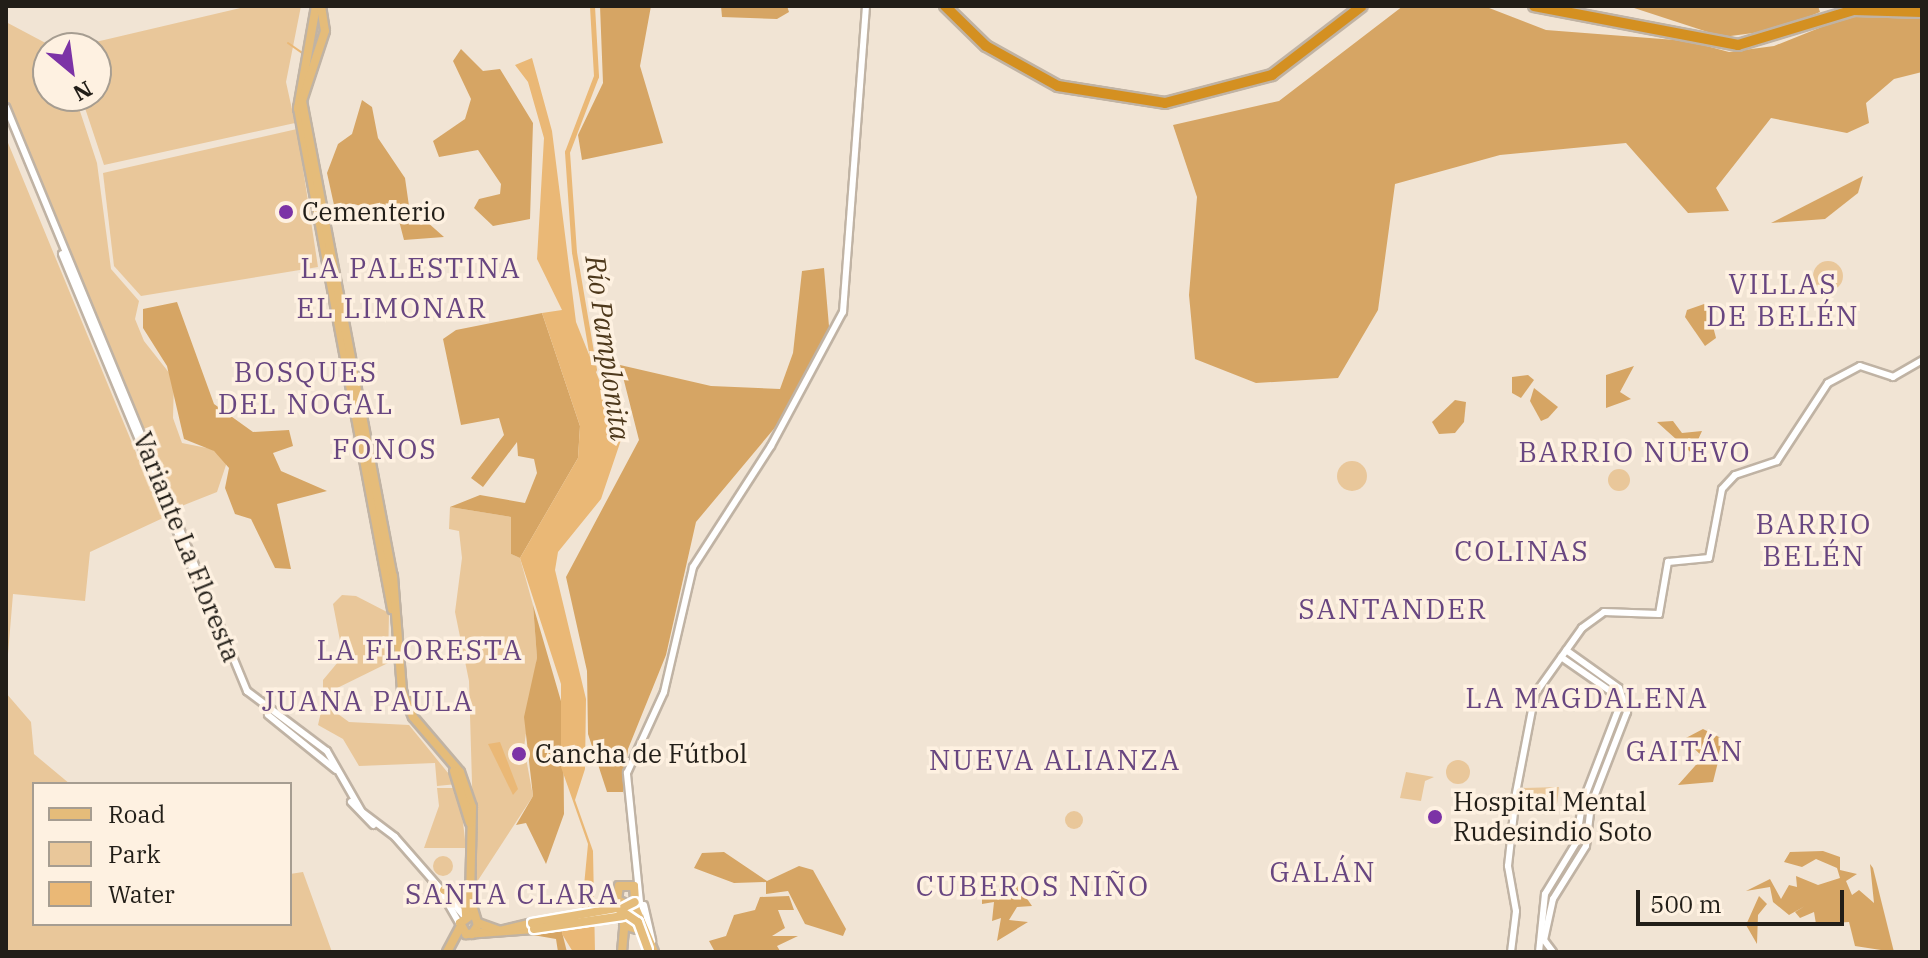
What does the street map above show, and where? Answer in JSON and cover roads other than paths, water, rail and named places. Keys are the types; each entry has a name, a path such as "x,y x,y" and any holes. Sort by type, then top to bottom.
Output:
{"highway":[{"path":"945,6 986,46 1058,86 1165,103 1272,75 1362,6"},
{"path":"1534,6 1738,45 1854,10 1922,12"}],"main road":[{"path":"319,6 310,37 298,108 376,501 392,610 397,692 412,724 455,772 473,842 466,927 450,952"},
{"path":"305,66 322,40 319,6"},
{"path":"649,951 627,773 664,692 693,567 779,433 843,312 866,6"},
{"path":"310,37 322,40"},
{"name":"Variante La Floresta","path":"6,107 250,702 332,755 362,812 444,890 466,927"},
{"name":"Variante La Floresta","path":"6,118 19,143"},
{"path":"1511,952 1516,911 1508,866 1515,798 1539,696 1564,654 1599,613 1654,617 1665,605 1668,562 1701,564 1718,541 1714,519 1722,489 1735,475 1766,467 1787,452 1813,397 1860,366 1893,377 1922,360"},
{"path":"1539,952 1543,898 1576,843 1618,703 1564,654"},
{"path":"1553,952 1544,940 1553,899 1586,846 1591,805 1628,709 1619,688 1564,654"},
{"name":"Variante La Floresta","path":"290,727 329,759 359,815 387,834 466,927"},
{"path":"533,926 617,908 638,897 628,882 616,898 637,910 649,951"},
{"path":"466,927 465,898 469,886"},
{"path":"444,890 465,898"},
{"path":"623,949 636,929 642,893"},
{"path":"617,908 638,922 649,951"},
{"path":"623,949 624,925 637,910"},
{"path":"466,927 533,926 605,915 630,920 649,951"},
{"path":"605,915 620,925 623,949"},
{"path":"624,925 636,929"}],"water":[{"path":"532,58 552,131 576,322 622,437 601,499 558,552 555,570 586,699 585,769 575,800 593,851 595,952 573,952 562,934 563,913 581,917 588,844 561,767 561,684 520,558 578,458 580,426 542,313 562,310 537,259 544,138 528,82 515,65"},
{"path":"500,742 518,789 513,795 488,744"}],"waterway":[{"name":"Río Pamplonita","path":"592,6 596,76 567,152 574,252 594,369"},
{"path":"288,43 304,54"},
{"path":"1570,658 1604,683"},
{"path":"1556,881 1582,842 1585,806 1622,718 1616,694"}],"place":[{"name":"Cementerio","path":"286,212"},
{"name":"Cancha de Fútbol","path":"519,754"},
{"name":"Hospital Mental Rudesindio Soto","path":"1435,817"}],"district":[{"name":"LA PALESTINA","path":"411,268"},
{"name":"VILLAS DE BELÉN","path":"1783,300"},
{"name":"EL LIMONAR","path":"392,308"},
{"name":"BOSQUES DEL NOGAL","path":"306,388"},
{"name":"FONOS","path":"385,449"},
{"name":"BARRIO NUEVO","path":"1635,452"},
{"name":"BARRIO BELÉN","path":"1814,540"},
{"name":"COLINAS","path":"1522,551"},
{"name":"SANTANDER","path":"1393,609"},
{"name":"LA FLORESTA","path":"420,650"},
{"name":"LA MAGDALENA","path":"1587,698"},
{"name":"JUANA PAULA","path":"368,701"},
{"name":"GAITÁN","path":"1685,751"},
{"name":"NUEVA ALIANZA","path":"1055,760"},
{"name":"GALÁN","path":"1323,872"},
{"name":"CUBEROS NIÑO","path":"1033,886"},
{"name":"SANTA CLARA","path":"512,894"}]}
